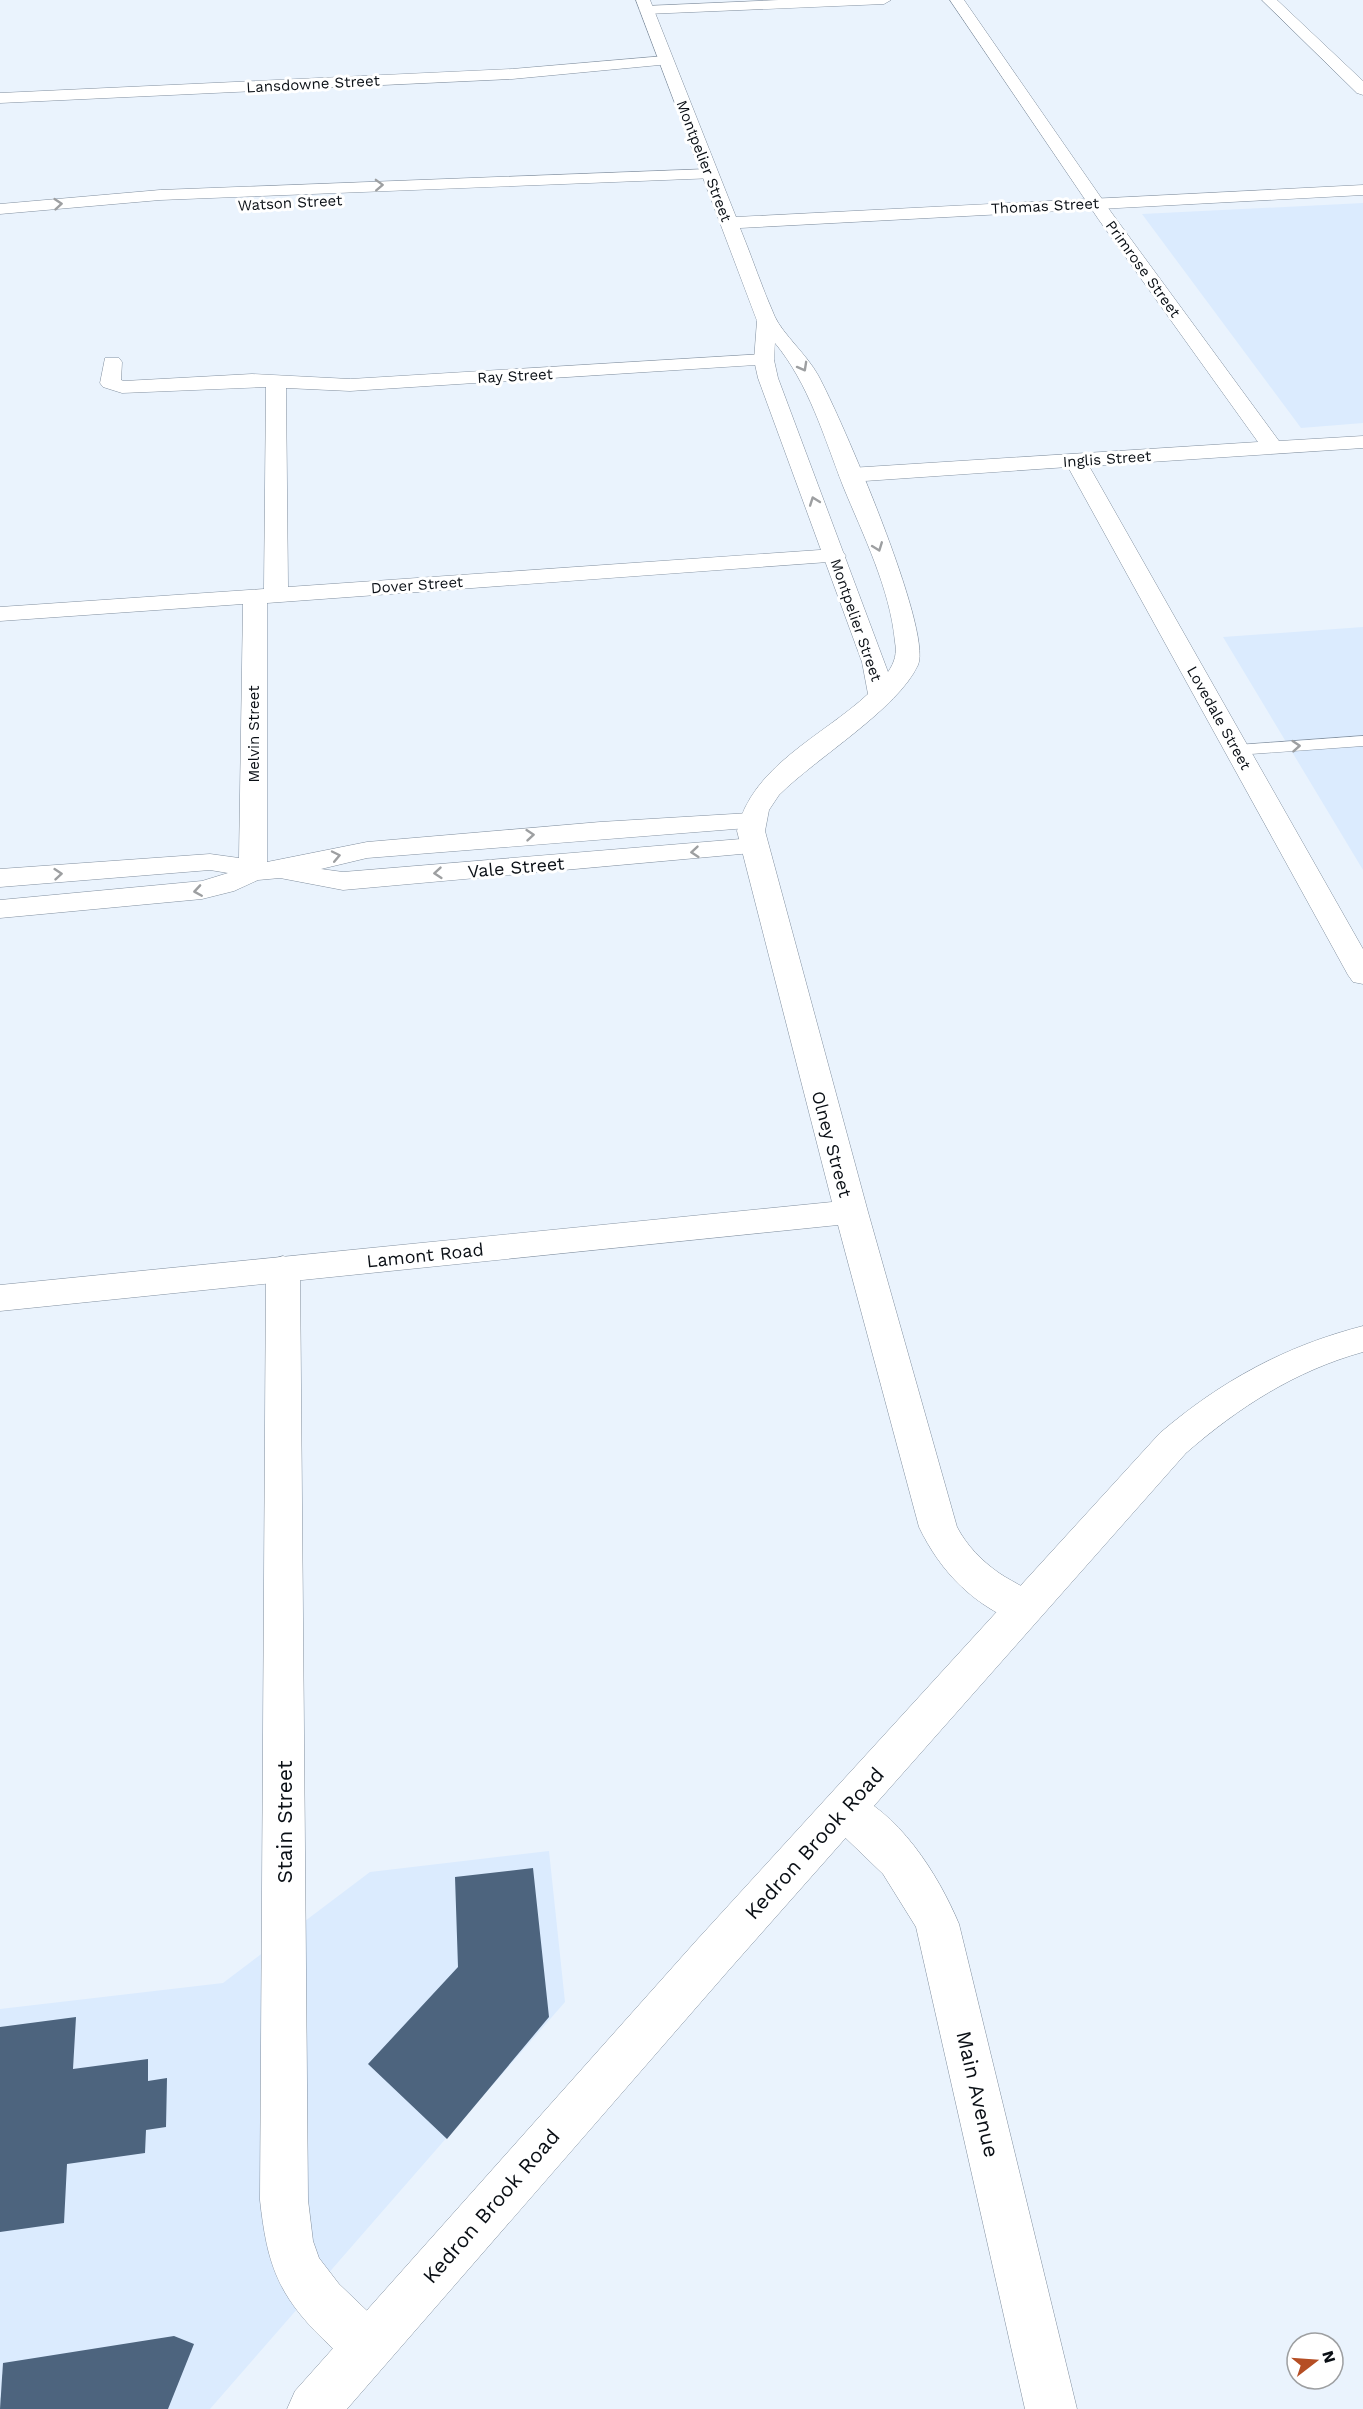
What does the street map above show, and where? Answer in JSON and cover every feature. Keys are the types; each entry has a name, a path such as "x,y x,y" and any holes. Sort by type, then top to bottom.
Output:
{"street":[{"path":"645,5 884,0"},
{"name":"Primrose Street","path":"957,0 1098,204 1272,447"},
{"path":"1269,0 1363,90"},
{"name":"Montpelier Street","path":"645,5 767,321 793,351 811,381 890,576 907,639 904,667 882,695"},
{"name":"Lansdowne Street","path":"0,86 582,60 626,63"},
{"name":"Lansdowne Street","path":"0,98 532,73 665,61"},
{"name":"Watson Street","path":"0,209 172,195 709,174"},
{"name":"Watson Street","path":"0,225 164,210 519,190 579,180"},
{"name":"Thomas Street","path":"728,223 1363,190"},
{"name":"Montpelier Street","path":"767,321 764,360 874,662 882,695"},
{"name":"Ray Street","path":"112,362 110,383 118,387 271,381 350,386 764,360"},
{"name":"Ray Street","path":"140,367 219,369 271,381"},
{"name":"Melvin Street","path":"266,871 265,596 271,381"},
{"name":"Inglis Street","path":"850,475 1363,441"},
{"name":"Lovedale Street","path":"1075,461 1363,975"},
{"name":"Dover Street","path":"0,614 834,556"},
{"path":"752,833 759,800 768,790 882,695"},
{"name":"Vale Street","path":"0,878 210,862 343,881 752,833"},
{"name":"Olney Street","path":"752,833 850,1212 938,1527 945,1544 965,1570 1024,1608"},
{"path":"0,909 193,891 224,885 266,871"},
{"name":"Lamont Road","path":"0,1298 850,1212"},
{"name":"Stain Street","path":"283,1269 284,2200 290,2247 297,2264 315,2294 367,2346"},
{"name":"Kedron Brook Road","path":"313,2409 712,1956 1173,1443 1205,1414 1242,1388 1287,1365 1327,1349 1363,1339"},
{"name":"Main Avenue","path":"845,1809 905,1865 920,1888 937,1924 1051,2409"}],"lane":[{"path":"1237,750 1363,741"}],"shaded area":[{"path":"1363,203 1363,423 1301,428 1142,214"},
{"path":"1363,627 1363,870 1223,637"},
{"path":"549,1851 565,2002 210,2409 0,2409 0,2009 223,1983 370,1872"}],"building":[{"path":"533,1868 549,2017 447,2139 368,2064 458,1967 455,1877"},
{"path":"76,2017 73,2069 148,2059 148,2081 167,2078 166,2127 146,2130 145,2153 67,2164 64,2223 0,2232 0,2027"},
{"path":"174,2336 194,2344 168,2409 0,2409 3,2363"}]}
